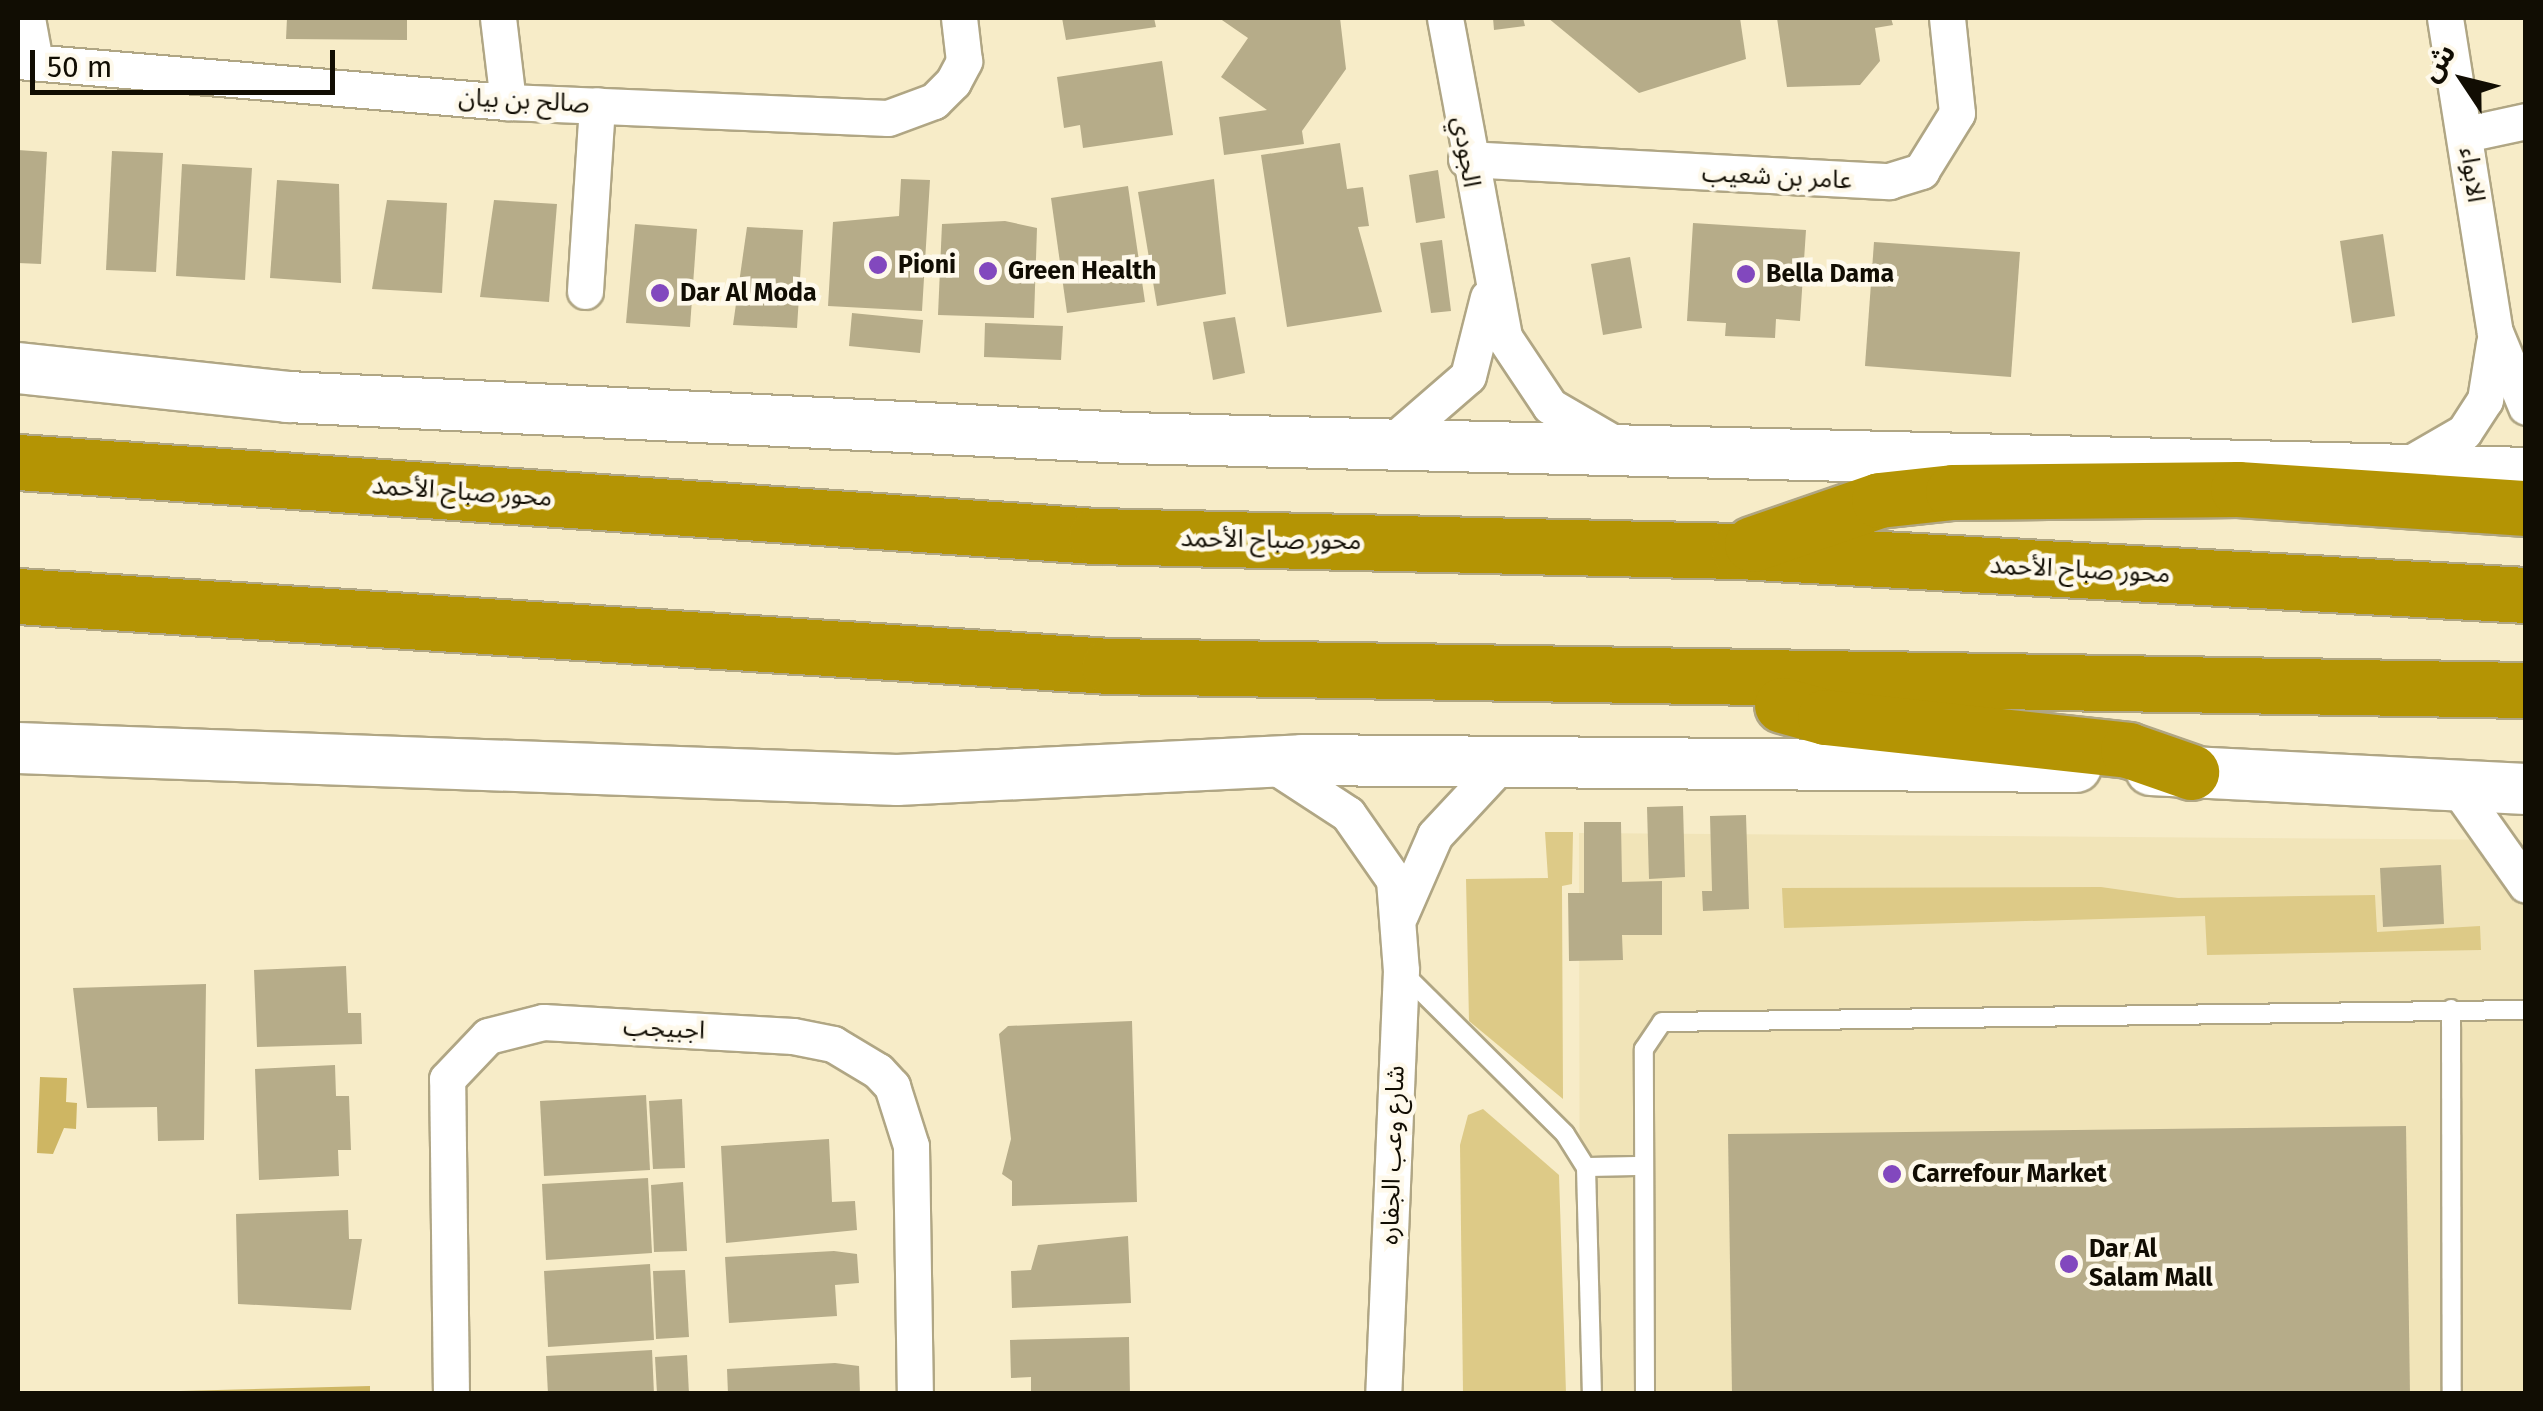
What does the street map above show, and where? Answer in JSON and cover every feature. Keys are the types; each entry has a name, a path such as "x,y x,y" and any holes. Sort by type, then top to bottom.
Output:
{"highway":[{"name":"محور صباح الأحمد","path":"18,462 1096,536 1740,551 2526,595"},
{"path":"1740,551 1861,505 1953,492 2221,489 2526,508"},
{"path":"18,596 1109,666 1730,680 2526,690"},
{"path":"1730,680 1825,718 2128,750 2191,772"}],"street":[{"path":"26,61 27,18"},
{"path":"498,18 508,102"},
{"name":"صالح بن بيان","path":"26,61 508,102 888,118 934,101 954,82 964,61 960,18"},
{"name":"الجودي","path":"1445,18 1490,286 1528,384 1634,455"},
{"name":"عامر بن شعيب","path":"1466,160 1889,181 1921,171 1956,113 1947,18"},
{"name":"الابواء","path":"2445,18 2495,332 2526,407"},
{"path":"585,291 596,105"},
{"path":"2466,134 2526,121"},
{"name":"الجودي","path":"1386,447 1468,376 1490,286"},
{"name":"الابواء","path":"2397,468 2437,454 2464,432 2485,400 2495,332"},
{"path":"18,368 288,396 1386,447 2526,474"},
{"path":"18,748 897,780 1266,761 1837,760 2526,789"},
{"name":"شارع وعب الجفاره","path":"1266,761 1348,814 1394,880 1400,916 1400,970 1383,1394"},
{"name":"شارع وعب الجفاره","path":"1400,916 1435,836 1503,762"},
{"path":"2456,786 2526,885"},
{"name":"اجبيجب","path":"451,1394 447,1080 488,1036 543,1022 793,1036 833,1044 878,1072 892,1086 911,1146 916,1394"}],"lane":[{"path":"1400,970 1565,1134 1586,1167 1592,1394"},
{"path":"2450,1009 2452,1394"},
{"path":"1645,1394 1639,1166 1644,1049 1677,1016 2526,1010"},
{"path":"1586,1167 1639,1166"}],"shaded area":[{"path":"1545,832 1573,832 1572,884 1562,886 1563,1099 1469,1021 1466,879 1548,878"},
{"path":"1579,833 2525,840 2525,1393 1580,1393"},
{"path":"2101,887 2178,898 2375,895 2377,932 2480,926 2481,950 2207,955 2205,916 1784,928 1782,888"},
{"path":"40,1077 67,1078 66,1102 77,1103 76,1129 64,1128 53,1154 37,1153"},
{"path":"1483,1109 1559,1175 1566,1393 1463,1393 1460,1145 1468,1115"},
{"path":"370,1386 370,1394 141,1393 141,1392"}],"building":[{"path":"287,18 407,18 407,40 286,39"},
{"path":"1062,18 1154,18 1156,27 1066,40"},
{"path":"1219,18 1340,18 1346,69 1302,131 1304,144 1224,155 1219,117 1267,110 1221,77 1248,38"},
{"path":"1493,18 1523,18 1525,26 1494,30"},
{"path":"1548,18 1740,18 1746,59 1639,93"},
{"path":"1777,18 1891,18 1893,25 1875,28 1880,61 1860,85 1787,87"},
{"path":"1162,61 1173,135 1083,148 1080,125 1064,128 1057,77"},
{"path":"1340,143 1347,189 1363,187 1369,226 1358,227 1382,312 1287,327 1261,155"},
{"path":"18,150 47,152 41,264 18,263"},
{"path":"112,151 163,153 156,272 106,270"},
{"path":"182,164 252,168 245,280 176,276"},
{"path":"1438,170 1445,218 1416,223 1409,175"},
{"name":"Pioni","path":"901,179 930,180 922,311 828,306 833,222 899,216"},
{"path":"1214,179 1226,294 1157,306 1138,192"},
{"path":"277,180 339,184 341,283 270,278"},
{"path":"1128,186 1145,302 1067,313 1051,198"},
{"path":"387,200 447,203 442,293 372,289"},
{"path":"494,200 557,204 549,302 480,297"},
{"name":"Green Health","path":"1005,221 1037,228 1034,318 938,315 942,224"},
{"name":"Bella Dama","path":"1693,223 1806,230 1800,321 1776,319 1775,338 1725,336 1726,323 1687,321"},
{"name":"Dar Al Moda","path":"635,224 697,229 690,327 626,323"},
{"path":"747,227 803,230 797,328 733,325"},
{"path":"2383,234 2395,316 2352,323 2340,241"},
{"path":"1442,240 1451,311 1431,313 1420,243"},
{"path":"1874,242 2020,252 2011,377 1865,366"},
{"path":"1630,257 1642,328 1603,335 1591,264"},
{"path":"852,313 923,320 920,353 849,346"},
{"path":"1235,317 1245,373 1213,380 1203,322"},
{"path":"985,323 1063,326 1061,360 984,357"},
{"path":"1683,806 1685,877 1649,879 1647,807"},
{"path":"1746,815 1749,909 1703,911 1702,891 1712,891 1710,816"},
{"path":"1584,822 1621,822 1622,882 1662,881 1662,935 1622,935 1623,960 1569,961 1568,893 1584,893"},
{"path":"2441,865 2444,924 2383,927 2380,868"},
{"path":"346,966 348,1013 361,1013 362,1044 257,1047 254,970"},
{"path":"206,984 204,1140 158,1141 157,1107 87,1108 73,988"},
{"path":"1132,1021 1137,1202 1012,1206 1012,1181 1002,1174 1011,1139 999,1034 1008,1026"},
{"path":"335,1065 336,1096 349,1096 351,1150 338,1150 339,1176 259,1180 255,1069"},
{"path":"646,1095 650,1170 544,1176 540,1101"},
{"path":"682,1099 685,1168 653,1169 649,1101"},
{"name":"Dar Al Salam Mall","path":"2406,1126 2410,1394 1732,1394 1728,1134"},
{"path":"829,1139 832,1202 855,1201 857,1230 726,1243 721,1146"},
{"path":"648,1178 652,1253 546,1260 542,1184"},
{"path":"683,1182 687,1251 654,1252 651,1185"},
{"path":"348,1210 349,1239 362,1239 351,1310 238,1304 236,1214"},
{"path":"1128,1236 1131,1303 1012,1308 1011,1271 1031,1270 1038,1245"},
{"path":"834,1251 857,1254 859,1283 835,1285 837,1316 729,1323 725,1257"},
{"path":"650,1264 654,1340 548,1347 544,1271"},
{"path":"685,1270 689,1337 656,1339 653,1271"},
{"path":"1129,1337 1130,1394 1031,1394 1031,1377 1011,1378 1010,1340"},
{"path":"652,1350 654,1394 548,1394 546,1356"},
{"path":"687,1355 689,1394 657,1394 655,1357"},
{"path":"835,1363 859,1366 860,1394 728,1394 727,1369"}],"place":[{"name":"Pioni","path":"878,265"},
{"name":"Green Health","path":"988,271"},
{"name":"Bella Dama","path":"1746,274"},
{"name":"Dar Al Moda","path":"660,293"},
{"name":"Carrefour Market","path":"1892,1174"},
{"name":"Dar Al Salam Mall","path":"2069,1264"}]}
